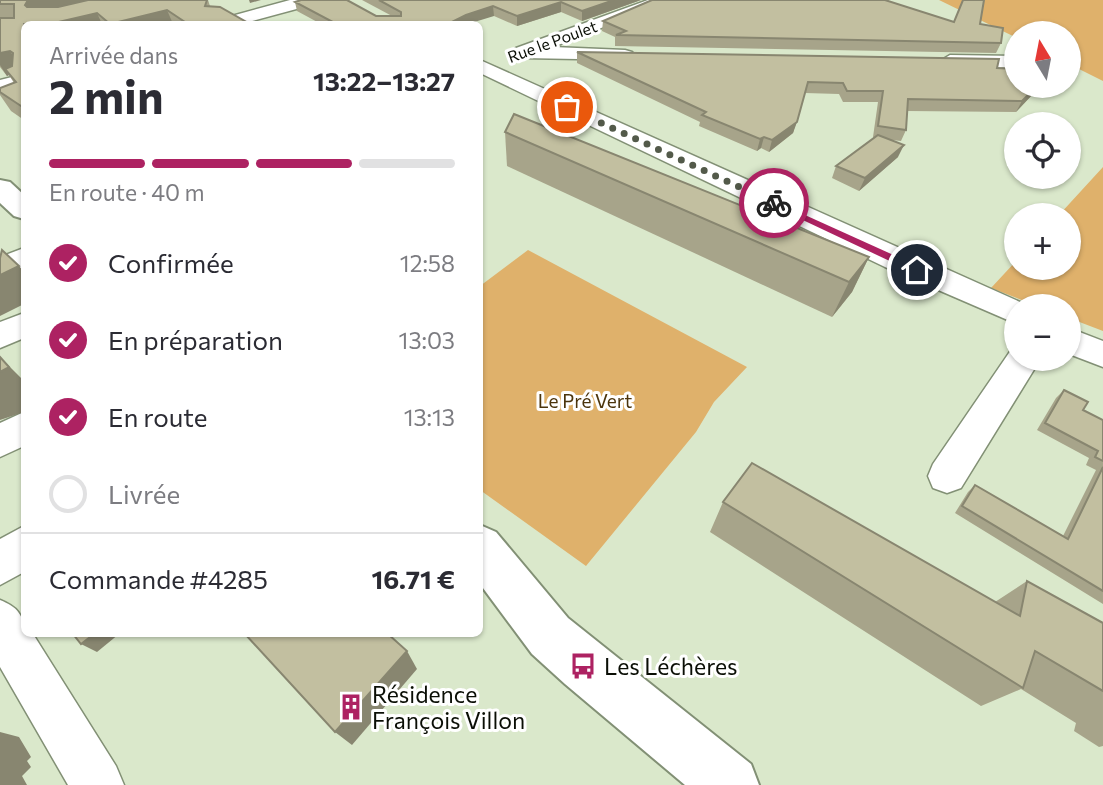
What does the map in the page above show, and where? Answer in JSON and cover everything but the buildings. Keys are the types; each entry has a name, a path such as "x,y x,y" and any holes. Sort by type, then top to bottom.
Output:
{"street":[{"path":"234,21 309,0"},
{"name":"Rue le Poulet","path":"483,65 664,0"},
{"path":"523,52 647,57"},
{"path":"935,61 1004,62"},
{"path":"483,67 882,254 1004,307"},
{"path":"0,87 21,81"},
{"path":"0,188 21,207"},
{"path":"0,269 21,258"},
{"path":"0,284 21,274"},
{"path":"0,337 21,326"},
{"path":"1081,345 1103,355"},
{"path":"947,476 1015,371"},
{"path":"0,442 21,429"},
{"path":"0,565 21,548"},
{"path":"483,551 550,636 730,785"},
{"path":"0,623 97,785"}],"green space":[{"path":"939,0 1103,0 1103,81 1082,70 1082,21 1004,21 1004,32"},
{"path":"1103,167 1103,331 1081,323 1081,294 1006,294 991,288 1004,274 1004,280 1081,280 1081,203 1070,203"},
{"name":"Le Pré Vert","path":"528,250 747,367 714,402 696,432 586,566 483,492 483,284"}],"way so far":[{"path":"567,107 774,203"}],"place":[{"name":"Les Léchères","path":"583,666"},
{"name":"Résidence François Villon","path":"351,707"}],"route":[{"path":"774,203 917,270"}]}
